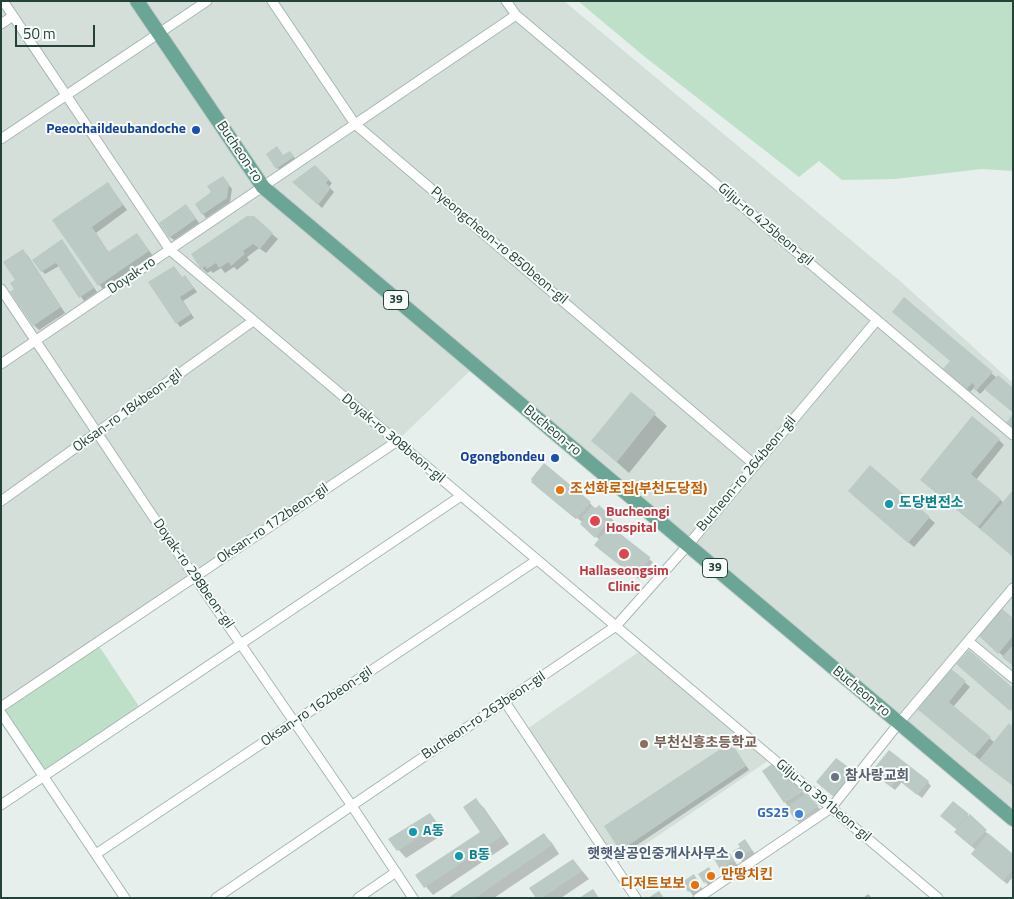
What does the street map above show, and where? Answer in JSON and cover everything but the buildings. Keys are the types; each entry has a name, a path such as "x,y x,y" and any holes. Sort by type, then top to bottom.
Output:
{"main road":[{"name":"Bucheon-ro","path":"137,1 263,187 1013,819"}],"street":[{"name":"Doyak-ro 308beon-gil","path":"3,1 170,250 616,626"},
{"path":"1,139 207,1"},
{"name":"Pyeongcheon-ro 850beon-gil","path":"272,1 355,124 756,464"},
{"name":"Gilju-ro 425beon-gil","path":"506,1 516,16 1013,435"},
{"path":"1,24 13,16"},
{"name":"Doyak-ro","path":"1,364 516,16"},
{"name":"Doyak-ro 298beon-gil","path":"1,289 413,898"},
{"name":"Bucheon-ro 264beon-gil","path":"616,626 688,545 877,320"},
{"name":"Oksan-ro 184beon-gil","path":"1,501 254,321"},
{"name":"Oksan-ro 172beon-gil","path":"1,707 396,442"},
{"path":"1,805 461,496"},
{"name":"Oksan-ro 162beon-gil","path":"96,854 537,560"},
{"path":"698,898 831,808 898,723 1013,588"},
{"name":"Bucheon-ro 263beon-gil","path":"216,898 616,626"},
{"name":"Gilju-ro 391beon-gil","path":"616,626 938,898"},
{"path":"968,641 1013,678"},
{"path":"505,702 636,898"},
{"path":"1,712 125,898"},
{"path":"358,898 396,872"}],"shaded area":[{"path":"1,1 564,1 900,281 1013,383 1013,819 475,366 396,442 1,707"},
{"name":"부천신흥초등학교","path":"643,649 772,758 615,865 524,731"}],"green space":[{"path":"578,1 1013,1 1013,171 982,169 895,179 842,180 819,161 799,177 645,57"},
{"path":"97,643 142,711 44,776 1,707"}],"place":[{"name":"Peeochaildeubandoche","path":"196,130"},
{"name":"Ogongbondeu","path":"555,458"},
{"name":"조선화로집(부천도당점)","path":"560,490"},
{"name":"도당변전소","path":"889,504"},
{"name":"Bucheongi Hospital","path":"595,521"},
{"name":"Hallaseongsim Clinic","path":"624,554"},
{"name":"부천신흥초등학교","path":"644,744"},
{"name":"참사랑교회","path":"835,777"},
{"name":"GS25","path":"799,814"},
{"name":"A동","path":"413,832"},
{"name":"햇햇살공인중개사사무소","path":"739,855"},
{"name":"B동","path":"459,856"},
{"name":"만땅치킨","path":"711,876"},
{"name":"디저트보보","path":"695,885"}]}
